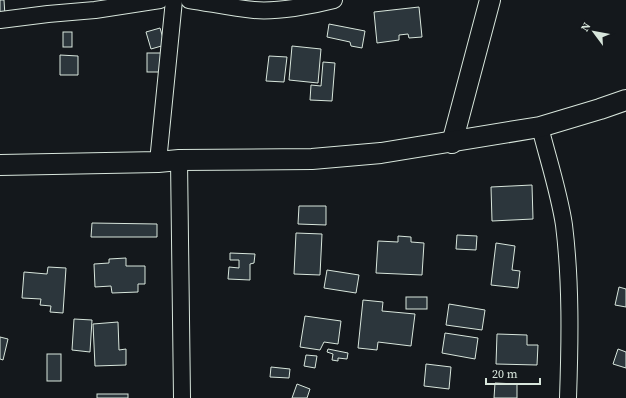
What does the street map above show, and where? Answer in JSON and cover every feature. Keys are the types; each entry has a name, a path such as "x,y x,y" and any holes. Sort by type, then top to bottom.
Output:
{"street":[{"path":"0,20 95,10 160,0"},
{"path":"158,162 174,0"},
{"path":"189,0 255,10 280,9 334,0"},
{"path":"452,143 490,0"},
{"path":"0,165 158,162 179,160 312,159 381,153 452,143 540,127 600,110 626,100"},
{"path":"540,127 557,190 564,223 569,308 568,398"},
{"path":"179,160 182,398"}],"building":[{"path":"0,0 4,0 5,16 0,16"},
{"path":"419,7 422,37 409,38 408,34 399,35 399,40 377,43 374,12"},
{"path":"329,24 365,31 362,48 351,46 350,42 327,37"},
{"path":"160,28 165,45 151,49 146,32"},
{"path":"63,32 72,32 72,47 63,47"},
{"path":"292,46 321,49 318,83 289,80"},
{"path":"147,53 165,53 165,72 147,72"},
{"path":"60,55 78,56 78,75 60,75"},
{"path":"269,56 287,57 284,82 266,81"},
{"path":"323,62 335,63 332,101 310,100 311,85 321,86"},
{"path":"532,185 533,219 492,221 491,187"},
{"path":"299,206 326,206 326,225 298,224"},
{"path":"92,223 157,224 157,237 91,237"},
{"path":"296,233 322,234 320,275 294,274"},
{"path":"457,235 477,236 476,250 456,249"},
{"path":"398,236 411,237 411,242 424,243 422,275 376,273 378,241 398,242"},
{"path":"496,243 515,246 512,270 520,271 518,288 491,285"},
{"path":"230,253 255,254 254,263 250,264 250,280 228,279 229,267 239,268 239,260 230,260"},
{"path":"126,258 126,266 145,266 145,284 138,284 138,292 112,293 111,286 95,287 94,264 109,263 109,259"},
{"path":"48,267 66,268 63,313 50,312 51,306 40,305 41,299 22,298 24,272 47,274"},
{"path":"327,270 359,275 356,293 324,288"},
{"path":"619,287 626,289 626,307 615,305"},
{"path":"406,297 427,297 427,309 406,309"},
{"path":"363,300 383,302 382,311 415,314 411,346 378,342 377,350 358,348"},
{"path":"449,304 485,310 482,330 446,325"},
{"path":"305,316 341,321 338,344 324,342 320,350 300,347"},
{"path":"74,319 92,320 90,352 72,350"},
{"path":"118,322 119,350 126,349 126,365 95,366 93,324"},
{"path":"445,333 478,338 475,359 442,353"},
{"path":"497,334 527,335 527,345 538,345 537,365 496,364"},
{"path":"0,337 8,339 3,360 0,359"},
{"path":"328,349 348,353 347,359 338,358 338,361 332,360 333,354 327,352"},
{"path":"618,349 626,352 626,368 613,364"},
{"path":"47,354 61,354 61,381 47,381"},
{"path":"306,355 317,356 315,368 304,366"},
{"path":"426,364 451,367 449,389 424,386"},
{"path":"271,367 290,369 289,378 270,377"},
{"path":"495,383 517,384 517,398 494,398"},
{"path":"297,384 310,389 307,398 292,398"},
{"path":"97,394 128,394 128,398 97,398"}]}
